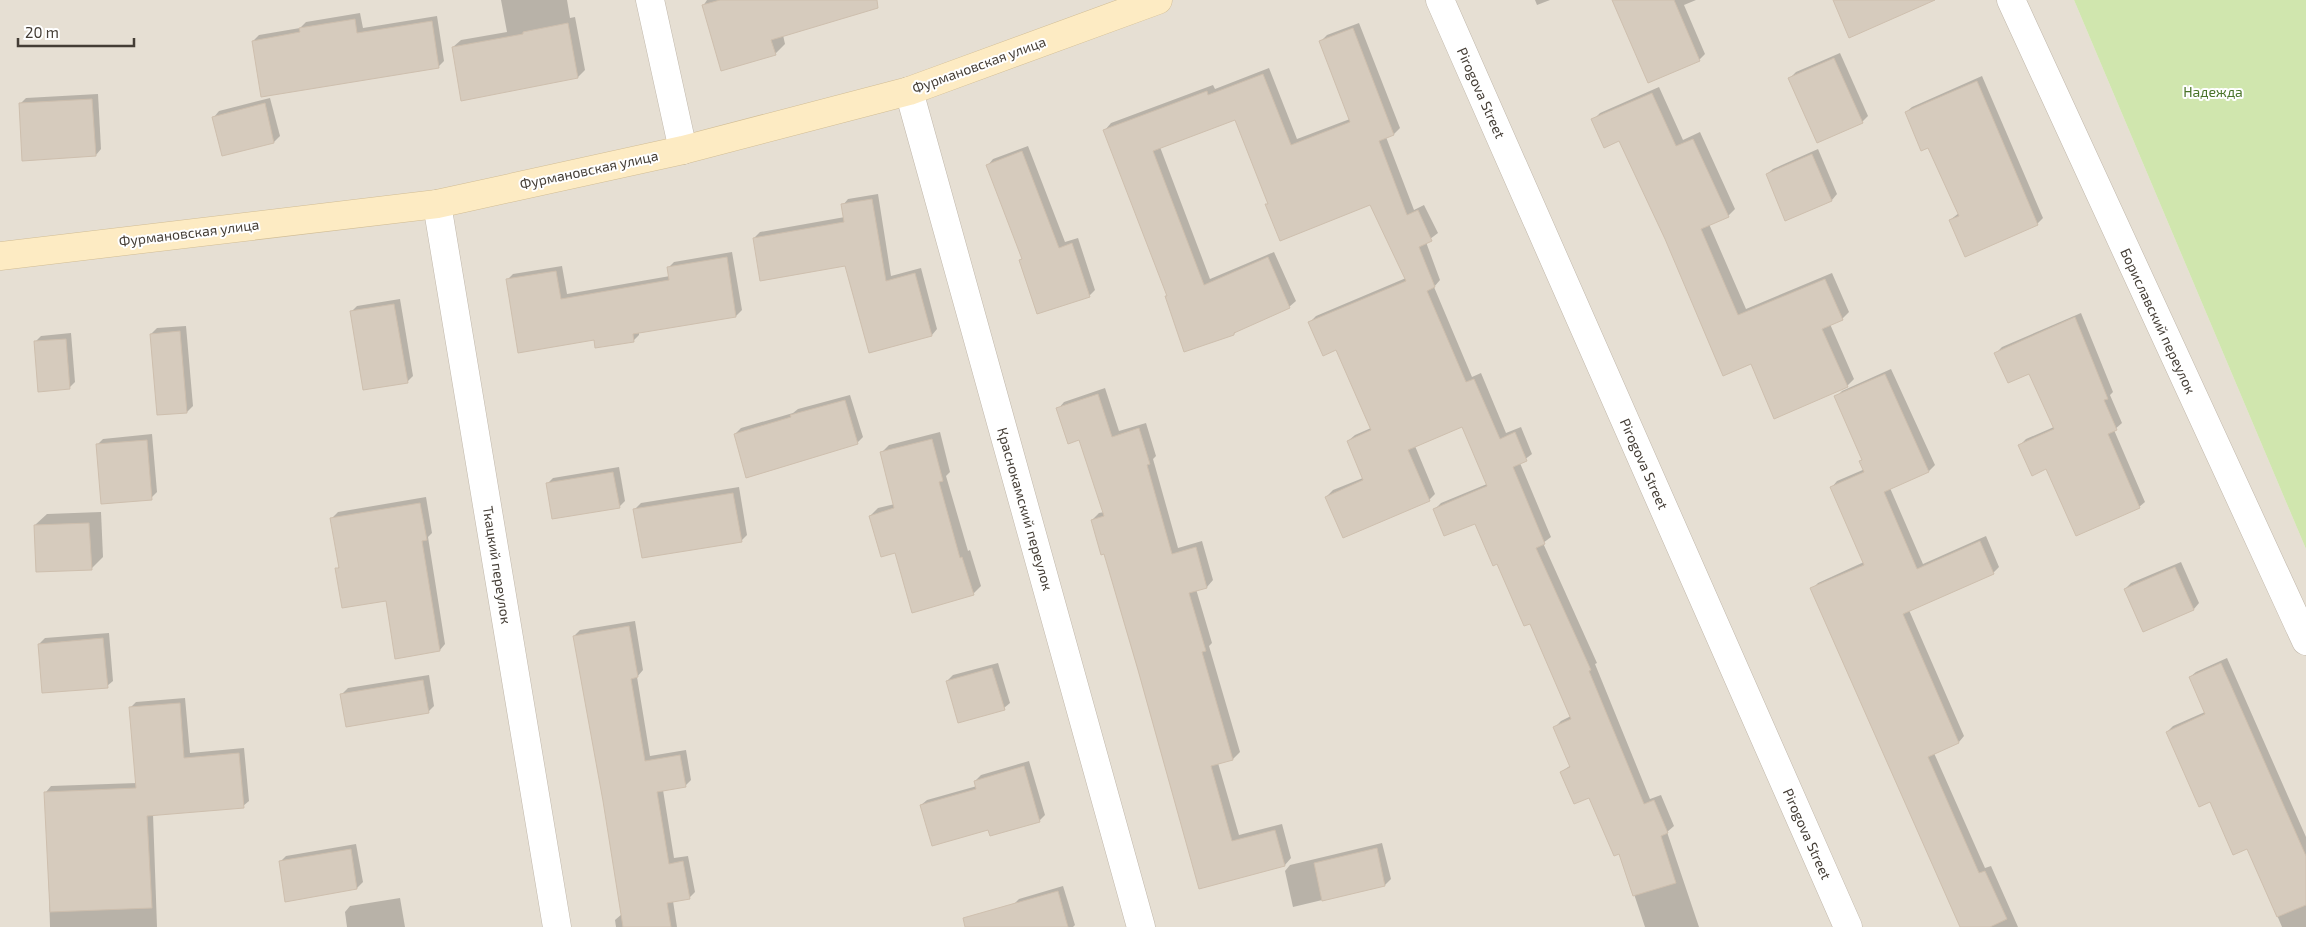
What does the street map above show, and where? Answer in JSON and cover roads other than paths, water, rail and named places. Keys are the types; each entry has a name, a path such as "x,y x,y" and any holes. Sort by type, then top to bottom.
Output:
{"street":[{"path":"650,0 682,150"},
{"name":"Фурмановская улица","path":"0,256 437,204 682,150 909,91 1158,0"},
{"name":"Pirogova Street","path":"1440,0 1848,927"},
{"name":"Бориславский переулок","path":"2011,0 2306,641"},
{"name":"Краснокамский переулок","path":"909,91 1141,927"},
{"name":"Ткацкий переулок","path":"437,204 557,927"}],"park label":[{"name":"Надежда","path":"2213,92"}]}
